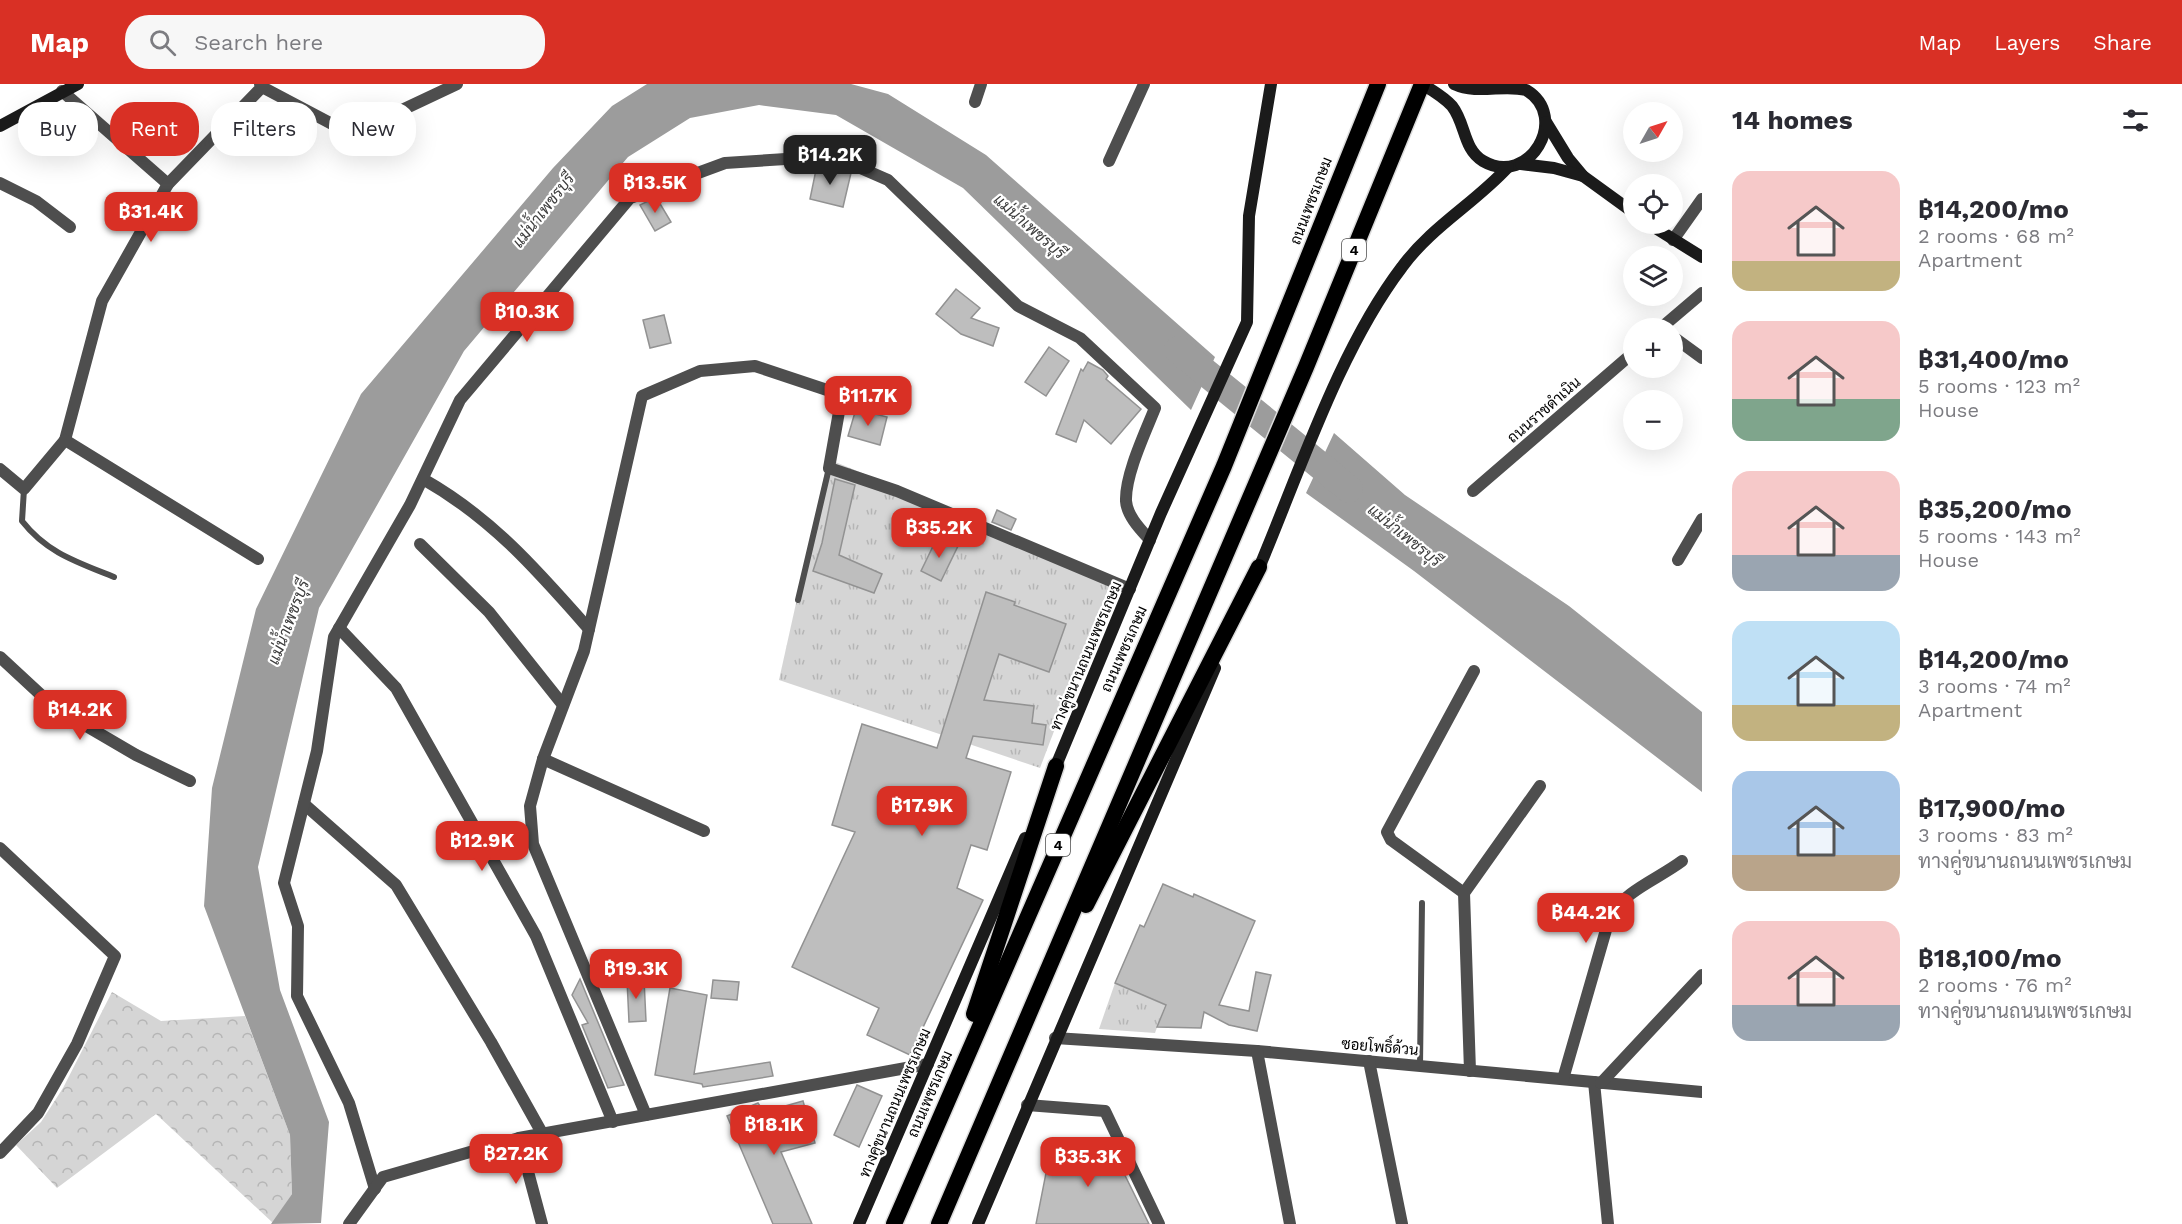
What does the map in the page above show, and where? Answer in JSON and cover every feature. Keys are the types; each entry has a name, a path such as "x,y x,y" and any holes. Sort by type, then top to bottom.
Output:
{"highway":[{"name":"ถนนเพชรเกษม","path":"894,1224 1224,466 1378,84"},
{"name":"4","path":"939,1224 1306,367 1422,84"},
{"path":"1019,1037 1259,567"},
{"path":"942,1112 1056,766"}],"main road":[{"path":"0,126 78,84"},
{"name":"ทางคู่ขนานถนนเพชรเกษม","path":"859,1224 1056,766 1150,540 1248,322 1249,216 1271,84"},
{"path":"1422,84 1451,105 1460,120 1472,151 1488,163 1508,167 1521,164 1532,157 1540,147 1545,135 1546,122 1543,109 1536,98 1526,90 1512,85 1498,84 1475,89 1454,84"},
{"path":"1536,84 1536,98"},
{"path":"1546,122 1568,158 1583,176 1623,205"},
{"path":"1521,164 1554,168 1583,176"},
{"path":"978,1224 1055,1038 1282,515 1332,393 1371,312 1403,265 1441,226 1488,189 1508,167"},
{"path":"1664,234 1702,256"}],"street":[{"path":"0,469 24,489 64,440 102,301 168,184 261,85 351,134 457,84"},
{"path":"975,102 981,84"},
{"path":"1110,160 1144,84"},
{"path":"62,91 168,184"},
{"path":"375,1189 349,1103 297,996 298,926 284,883 317,752 334,637 423,479 460,400 630,198 725,163 833,156 888,180 1018,306 1080,338 1155,408 1135,458 1126,502 1134,521 1150,540"},
{"path":"0,183 36,201 70,227"},
{"path":"1673,240 1702,199"},
{"path":"1673,318 1702,293"},
{"path":"1683,344 1702,358"},
{"name":"ถนนราชดำเนิน","path":"1473,491 1623,361"},
{"path":"646,1115 533,844 531,806 543,759 589,629 642,396 700,371 755,366 842,395 829,468 897,491 1130,589"},
{"path":"64,440 258,559"},
{"path":"423,479 459,499 516,547 589,629"},
{"path":"1678,560 1702,519"},
{"path":"420,544 489,612 563,705"},
{"path":"339,628 396,688 536,936 613,1122"},
{"path":"0,657 54,707 136,755 190,781"},
{"path":"1464,893 1391,840 1387,832 1474,671"},
{"path":"543,759 704,831"},
{"path":"1470,1071 1464,893 1540,786"},
{"path":"304,804 396,885 491,1042 542,1133"},
{"path":"0,848 115,956 77,1044 38,1113 0,1153"},
{"path":"1563,1079 1610,916 1618,903 1632,892 1654,881 1682,861"},
{"path":"1608,1224 1597,1082 1702,975"},
{"name":"ซอยโพธิ์ด้วน","path":"1055,1038 1257,1051 1702,1092"},
{"path":"1257,1051 1290,1224"},
{"path":"1369,1061 1402,1224"},
{"path":"349,1224 383,1177 519,1138 928,1064"},
{"path":"1027,1105 1105,1111 1159,1224"},
{"path":"519,1138 542,1224"}],"lane":[{"path":"798,600 829,468"},
{"path":"24,489 22,521 32,534 51,550 114,577"},
{"path":"1420,1066 1422,903"}],"green space":[{"path":"828,459 1113,576 1040,768 779,680"},
{"path":"1115,983 1165,1005 1155,1033 1099,1029"},
{"path":"112,992 161,1021 245,1016 290,1135 292,1194 273,1223 156,1114 57,1188 16,1145 41,1122 63,1088"}],"water":[{"path":"647,84 851,84 888,94 986,155 1215,357 1191,410 963,188 836,115 759,105 690,118 628,157 464,351 319,608 258,867 280,990 329,1122 321,1223 271,1224 292,1194 290,1135 204,906 212,788 256,609 361,394 553,168 612,106"},
{"path":"1334,433 1405,495 1569,606 1702,712 1702,792 1414,571 1306,493"}],"building":[{"path":"817,165 851,173 843,207 810,199"},
{"path":"656,197 671,222 655,231 640,205"},
{"path":"956,289 980,308 971,318 999,328 993,346 961,334 936,314"},
{"path":"664,315 671,343 650,348 643,320"},
{"path":"1049,347 1069,361 1046,396 1025,382"},
{"path":"1088,362 1103,370 1108,376 1106,379 1141,409 1111,444 1084,420 1076,442 1056,434 1081,369 1083,371"},
{"path":"856,409 887,417 880,445 848,436"},
{"path":"835,479 855,485 839,555 882,574 874,593 813,571 822,543"},
{"path":"997,510 1016,519 1011,530 992,522"},
{"path":"938,536 958,546 941,581 921,571"},
{"path":"986,592 1066,624 1049,672 999,654 984,700 1034,706 1032,723 1046,725 1043,745 973,736 966,758 1011,772 987,850 971,845 957,888 983,900 910,1055 867,1035 879,1008 792,967 855,832 832,825 862,724 937,748"},
{"path":"1163,884 1193,897 1194,894 1255,921 1219,1005 1249,1011 1256,972 1271,975 1257,1031 1229,1025 1204,1012 1201,1028 1157,1027 1166,1005 1115,983 1140,925 1144,927"},
{"path":"580,979 624,1085 608,1088 582,1025 588,1023 572,995"},
{"path":"644,979 646,1021 629,1022 627,980"},
{"path":"713,980 739,982 737,1000 711,998"},
{"path":"670,988 707,995 694,1074 770,1062 773,1076 703,1087 702,1084 655,1075"},
{"path":"857,1085 882,1096 859,1147 834,1135"},
{"path":"803,1101 815,1143 781,1152 812,1224 773,1224 727,1116 758,1103 764,1112"},
{"path":"1108,1141 1149,1224 1036,1224 1047,1168 1064,1142"}],"waterway":[{"name":"แม่น้ำเพชรบุรี","path":"1178,350 1349,489"}]}
